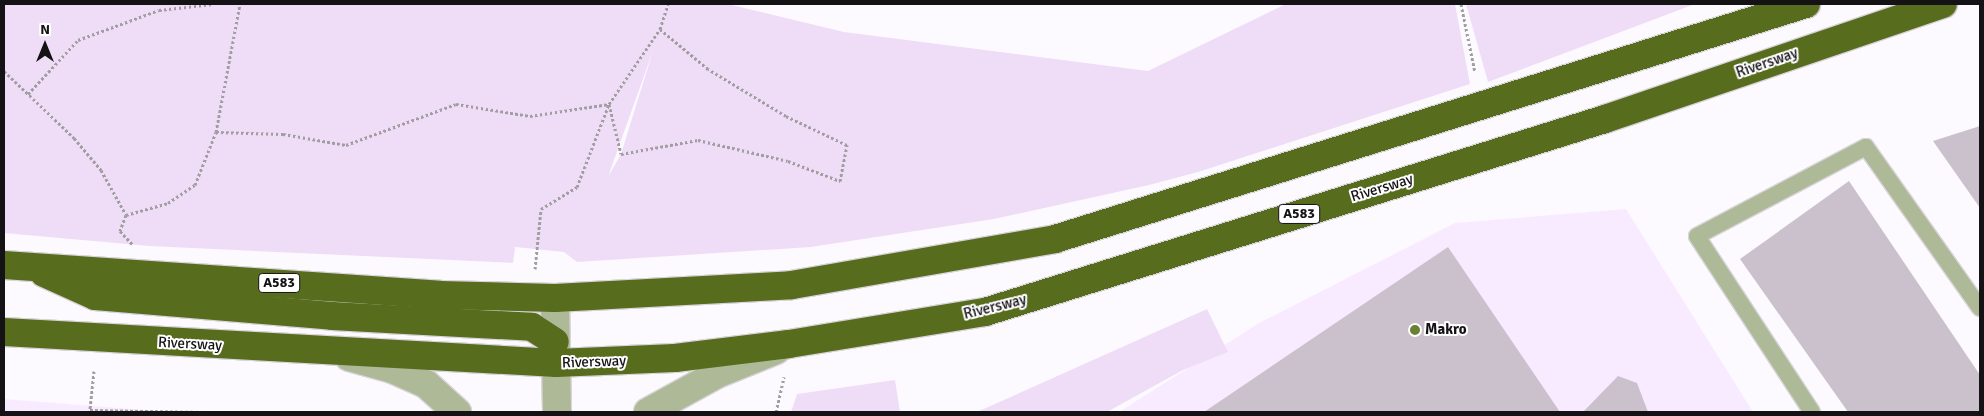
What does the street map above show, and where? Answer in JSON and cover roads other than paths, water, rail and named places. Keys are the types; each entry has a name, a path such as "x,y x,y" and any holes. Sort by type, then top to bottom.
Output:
{"highway":[{"name":"A583","path":"4,265 440,294 555,298 792,285 1055,239 1806,4"},
{"name":"Riversway","path":"4,332 336,353 556,352 675,358 789,344 985,312 1605,118 1943,4"},
{"name":"A583","path":"31,267 96,296 332,316 532,327 556,352"}],"street":[{"path":"555,298 557,412"},
{"path":"648,412 717,374 789,344"},
{"path":"336,353 392,369 426,384 457,412"}],"lane":[{"path":"1812,412 1697,236 1866,147 1980,308"}],"place":[{"name":"Makro","path":"1415,330"}]}
